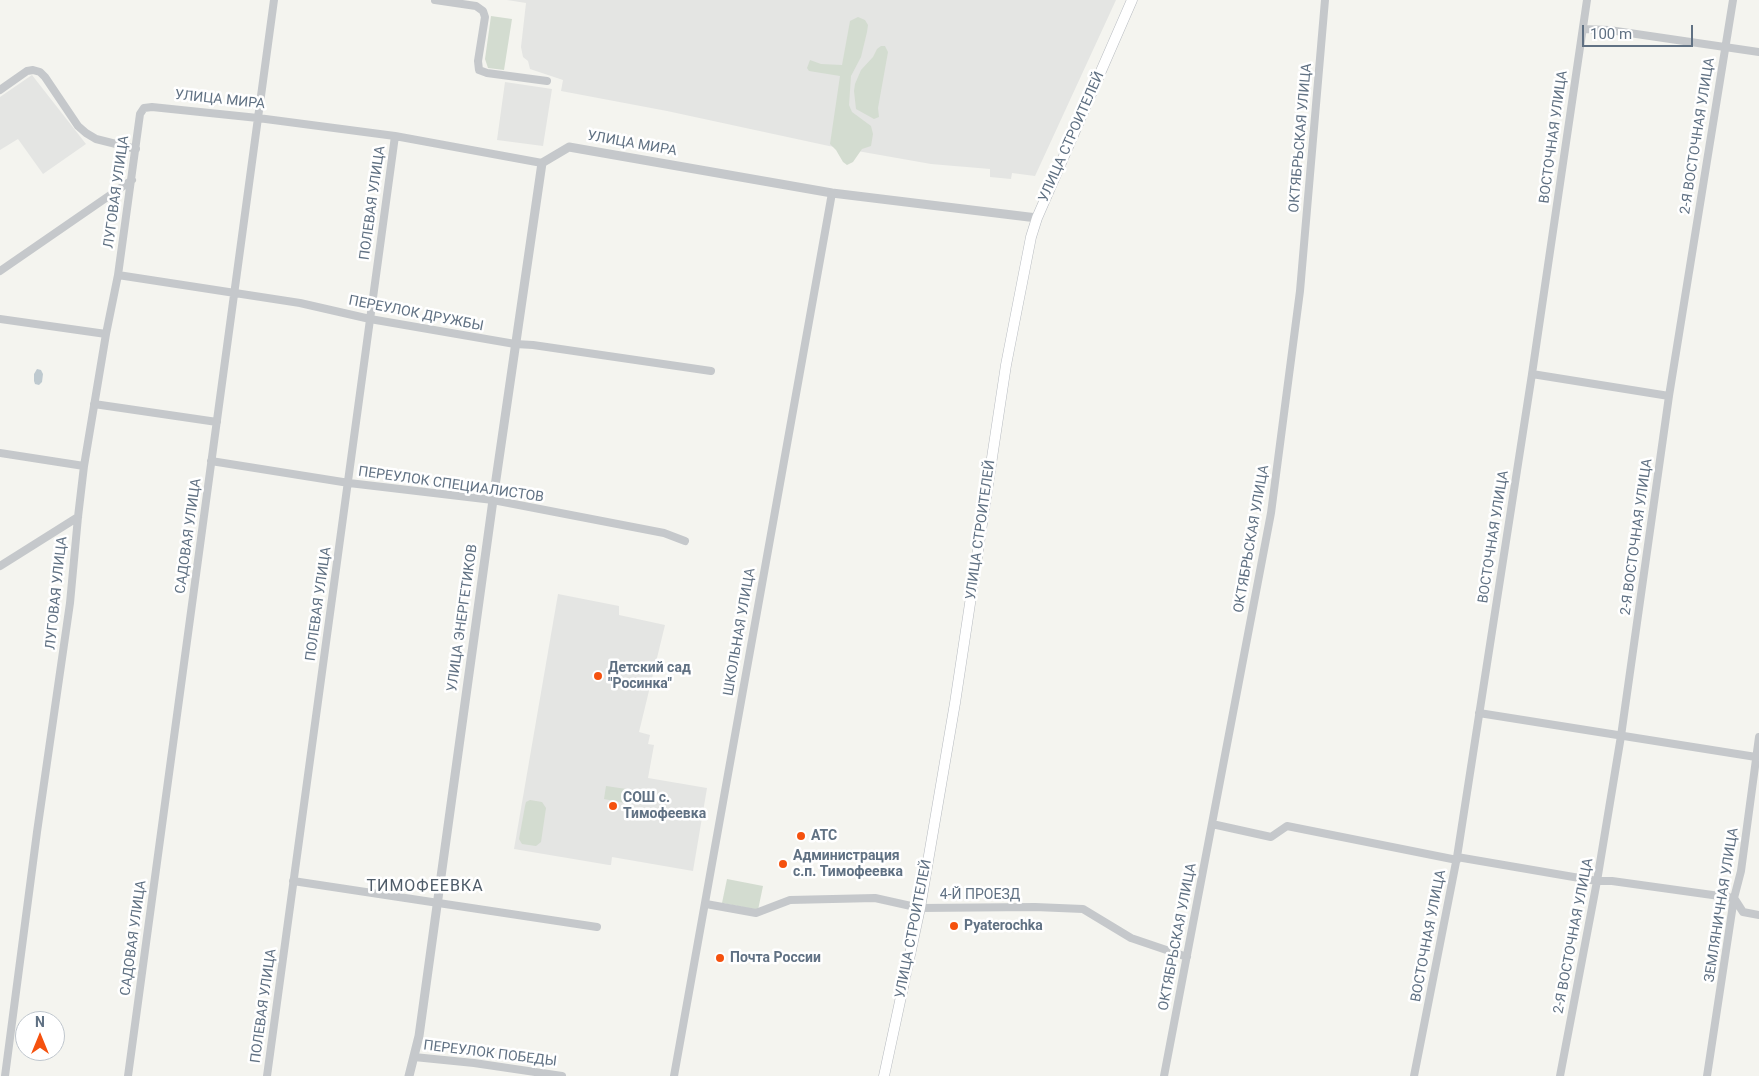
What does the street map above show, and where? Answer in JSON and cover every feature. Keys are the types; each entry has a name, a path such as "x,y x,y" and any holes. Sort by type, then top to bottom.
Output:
{"main road":[{"name":"УЛИЦА СТРОИТЕЛЕЙ","path":"884,1076 920,908 955,703 1006,365 1031,237 1037,218 1132,0"}],"street":[{"name":"САДОВАЯ УЛИЦА","path":"128,1076 274,0"},
{"path":"435,0 476,6 483,11 485,17 478,62 479,70 487,73 547,81"},
{"name":"ОКТЯБРЬСКАЯ УЛИЦА","path":"1164,1076 1272,504 1300,292 1325,0"},
{"name":"ВОСТОЧНАЯ УЛИЦА","path":"1414,1076 1457,859 1532,374 1587,0"},
{"name":"2-Я ВОСТОЧНАЯ УЛИЦА","path":"1560,1076 1598,881 1621,736 1669,396 1733,0"},
{"path":"1583,29 1609,30 1759,52"},
{"path":"0,90 27,71 40,72 45,76 78,126 86,133 96,139 136,149"},
{"name":"УЛИЦА МИРА","path":"140,114 144,108 152,107 258,118 395,136 542,163 569,147 832,192 1037,218"},
{"name":"ЛУГОВАЯ УЛИЦА","path":"5,1076 37,832 70,603 84,466 118,275 140,114"},
{"name":"ПОЛЕВАЯ УЛИЦА","path":"267,1076 395,136"},
{"name":"УЛИЦА ЭНЕРГЕТИКОВ","path":"409,1076 418,1036 438,903 493,500 542,163"},
{"path":"0,271 132,180"},
{"name":"ШКОЛЬНАЯ УЛИЦА","path":"674,1076 832,192"},
{"name":"ПЕРЕУЛОК ДРУЖБЫ","path":"118,275 300,303 370,319 515,344 711,371"},
{"path":"0,320 106,334"},
{"path":"1532,374 1669,396"},
{"path":"94,404 217,422"},
{"path":"0,453 84,466"},
{"name":"ПЕРЕУЛОК СПЕЦИАЛИСТОВ","path":"212,461 349,482 493,500 664,533 685,541"},
{"path":"0,566 78,517"},
{"path":"1479,713 1756,757"},
{"name":"ЗЕМЛЯНИЧНАЯ УЛИЦА","path":"1707,1076 1734,898 1740,871 1759,737"},
{"path":"1212,824 1271,836 1287,826 1457,859 1598,881 1612,881 1734,898 1743,912 1759,915"},
{"path":"293,881 597,927"},
{"name":"4-Й ПРОЕЗД","path":"706,904 756,913 790,900 874,898 920,908 1015,907 1083,909 1131,938 1187,957"},
{"name":"ПЕРЕУЛОК ПОБЕДЫ","path":"414,1057 474,1063 562,1076"}],"shaded area":[{"path":"507,0 1116,0 1035,176 1012,173 1011,179 990,177 990,169 931,164 829,146 667,111 561,91 563,80 530,69 528,61 523,57 521,47 526,3"},
{"path":"491,16 512,19 504,70 488,68 485,59"},
{"path":"858,17 865,20 868,25 861,57 851,76 849,105 852,112 871,126 873,134 871,146 862,149 853,162 847,165 830,144 840,76 809,71 807,68 810,60 821,64 842,65 850,21"},
{"path":"881,46 885,46 888,52 878,108 879,117 874,119 856,109 854,91 861,70"},
{"path":"32,75 86,144 43,174 18,139 0,150 0,97"},
{"path":"505,82 552,89 543,146 497,140"},
{"path":"37,369 41,370 43,374 42,382 39,385 35,384 34,381 34,374"},
{"name":"СОШ с. Тимофеевка","path":"558,594 619,606 619,615 665,625 639,732 650,735 648,744 654,745 648,778 707,788 693,871 612,857 611,865 609,865 514,849"},
{"path":"606,786 633,790 630,804 604,799"},
{"path":"530,800 542,802 546,808 541,842 536,846 522,844 519,839 526,802"},
{"path":"727,879 763,886 758,910 722,903"}],"place":[{"name":"Детский сад \"Росинка\"","path":"598,676"},
{"name":"СОШ с. Тимофеевка","path":"613,806"},
{"name":"АТС","path":"801,836"},
{"name":"Администрация с.п. Тимофеевка","path":"783,864"},
{"name":"Pyaterochka","path":"954,926"},
{"name":"Почта России","path":"720,958"}],"district":[{"name":"ТИМОФЕЕВКА","path":"425,887"}]}
